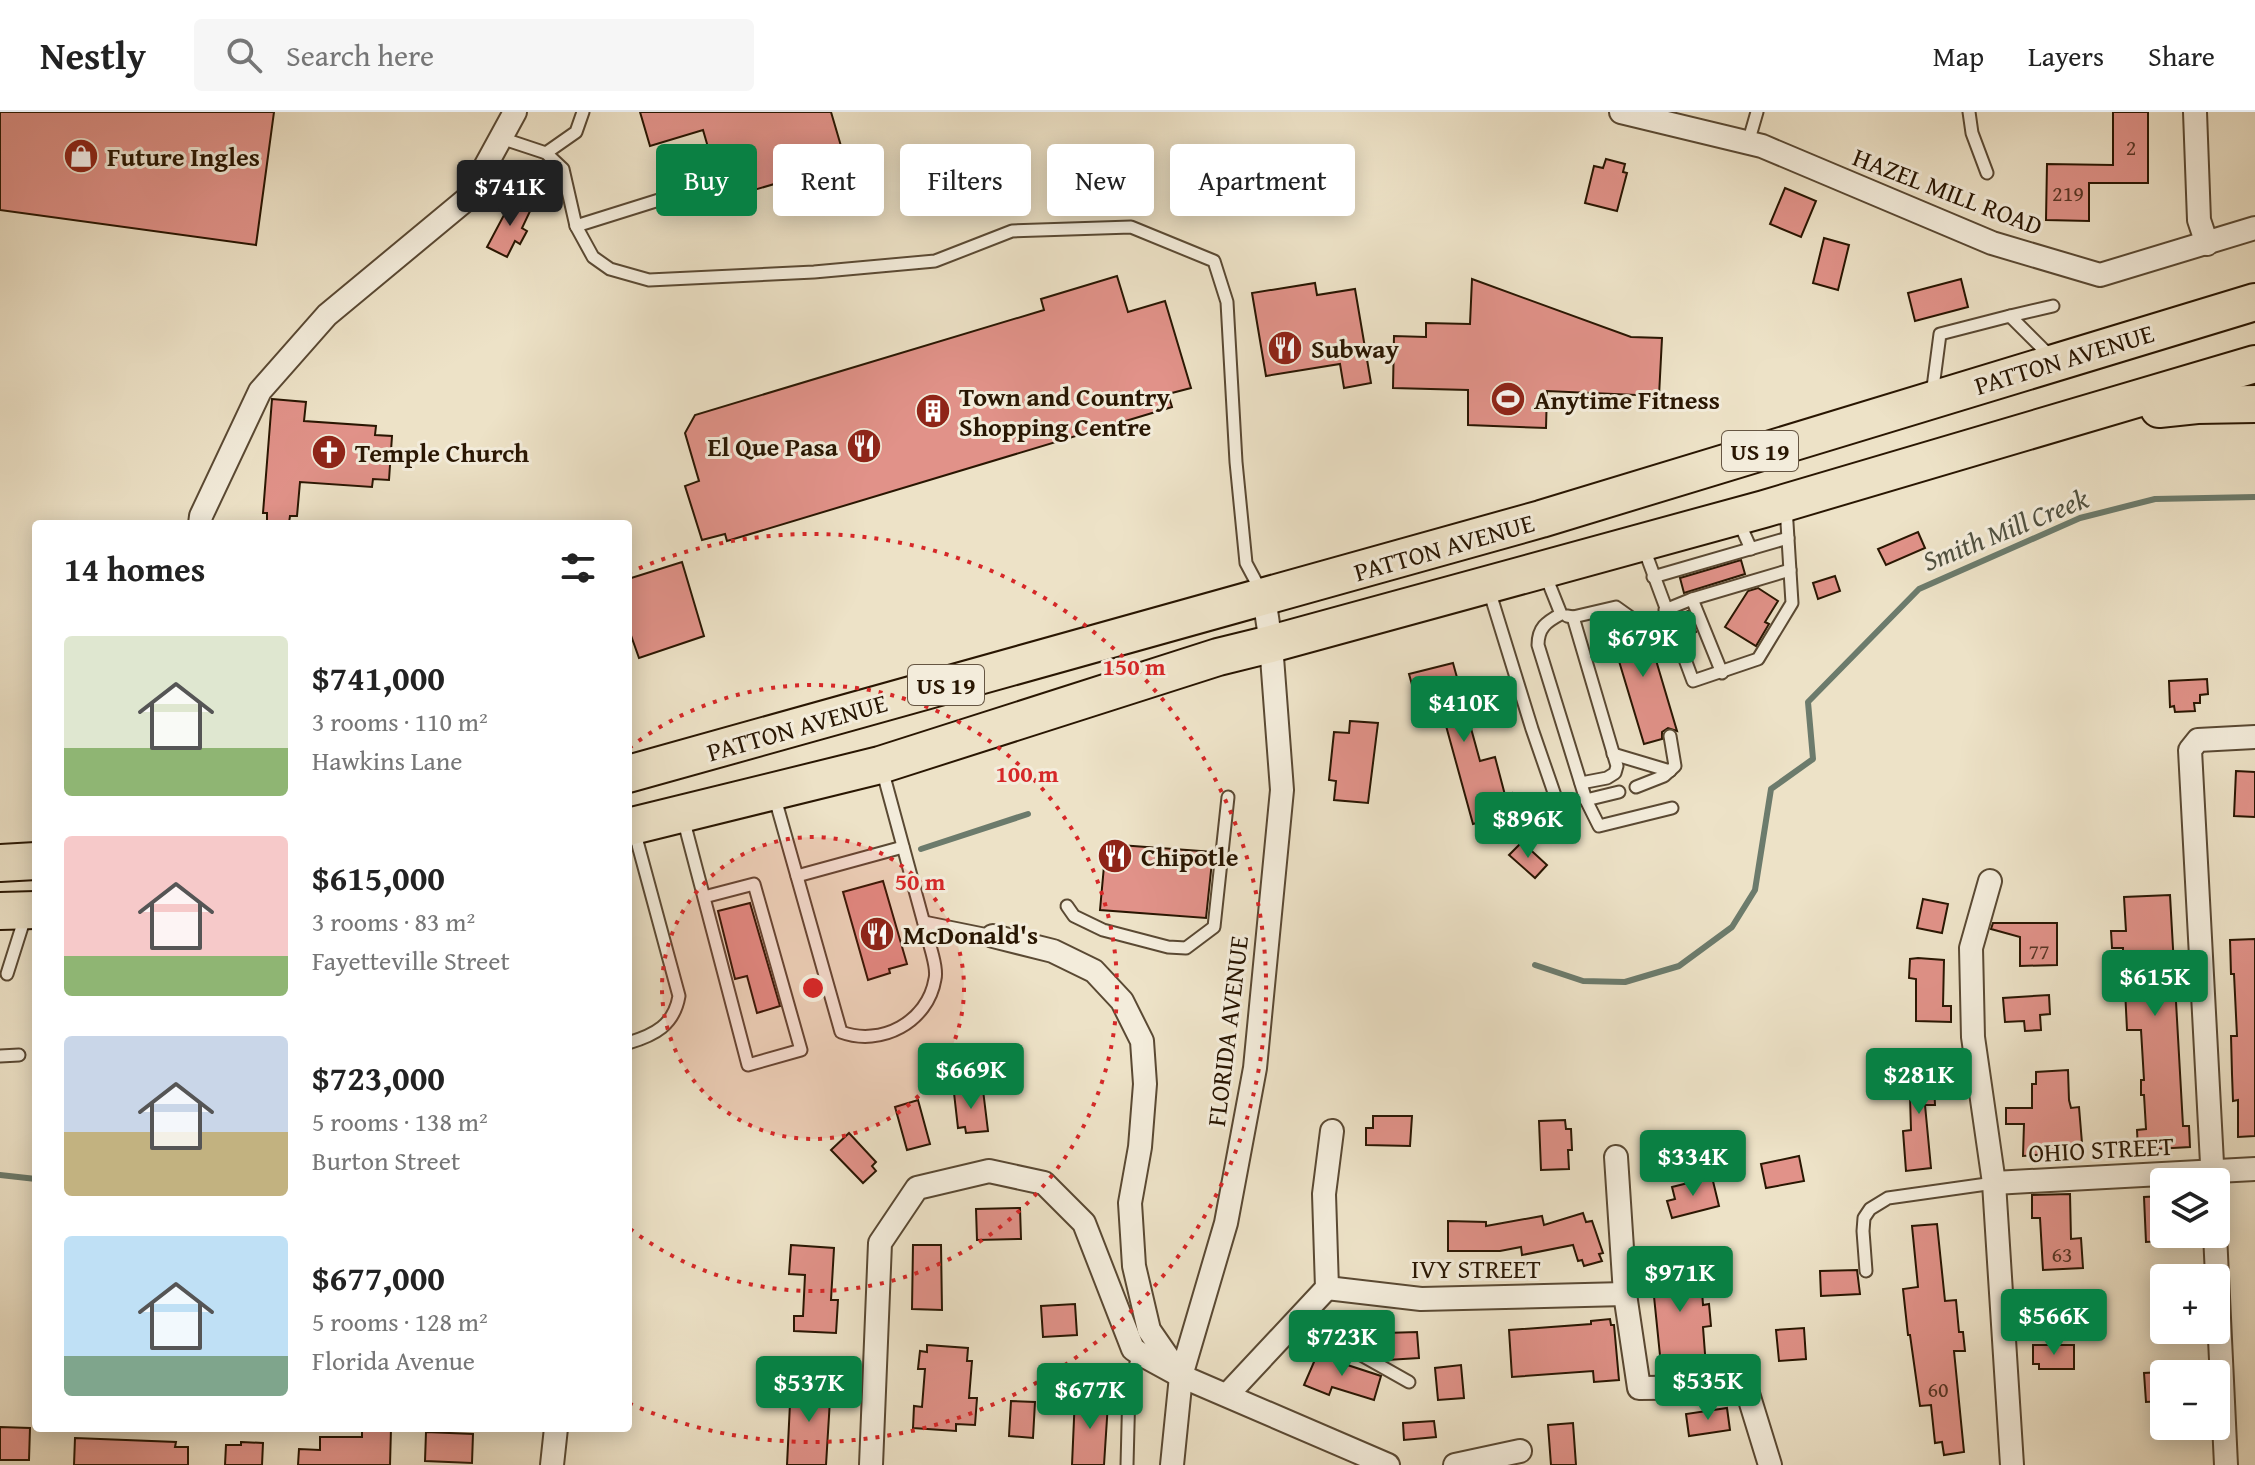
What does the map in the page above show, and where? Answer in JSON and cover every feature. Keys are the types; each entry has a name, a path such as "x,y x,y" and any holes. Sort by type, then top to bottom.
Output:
{"main road":[{"name":"PATTON AVENUE","path":"632,773 1541,519 2255,302"},
{"name":"PATTON AVENUE","path":"632,826 880,765 1203,661 1786,502 2255,364"},
{"name":"PATTON AVENUE","path":"2069,419 2197,405 2255,404"},
{"path":"0,863 32,861"}],"street":[{"path":"200,520 260,391 327,315 468,198 515,112"},
{"name":"HAZEL MILL ROAD","path":"1621,112 1762,146 1992,243 2100,275 2255,228"},
{"path":"2195,112 2199,220 2207,244"},
{"name":"FLORIDA AVENUE","path":"1172,1465 1181,1376 1226,1223 1255,1068 1282,790 1271,644 1264,597"},
{"path":"2212,1168 2190,750 2198,740 2255,737"},
{"path":"1990,881 1971,948 1973,1037 1994,1183 2012,1465"},
{"path":"993,936 1053,951 1094,971 1122,1001 1142,1041 1145,1084 1140,1147 1130,1203 1134,1266 1149,1330 1181,1376"},
{"path":"1227,1395 1327,1288 1324,1194 1332,1131"},
{"path":"1616,1157 1625,1294 1639,1388 1746,1387 1770,1465"},
{"name":"OHIO STREET","path":"2230,1173 2255,1169"},
{"path":"871,1465 880,1243 917,1188 989,1171 1044,1183 1084,1223 1133,1349 1181,1376 1388,1465"},
{"name":"OHIO STREET","path":"1994,1183 2150,1178"},
{"path":"2216,1248 2226,1465"},
{"name":"IVY STREET","path":"1327,1288 1421,1299 1625,1294"},
{"path":"552,1465 556,1432"},
{"path":"1455,1465 1520,1451"}],"lane":[{"path":"546,153 576,132 583,112"},
{"path":"1748,143 1757,112"},
{"path":"1969,112 1972,133 1987,173"},
{"path":"501,138 546,153 563,169 576,226 593,257 610,269 649,280 814,272 935,261 1012,231 1131,227 1214,261 1227,302 1236,462 1246,563 1264,597"},
{"path":"576,226 656,201"},
{"path":"1932,399 1940,334 2053,306"},
{"path":"2010,316 2056,362"},
{"path":"1642,541 1693,681 1758,659 1792,603 1786,502"},
{"path":"1736,516 1751,549"},
{"path":"1653,577 1788,538"},
{"path":"1543,570 1567,616 1617,766 1615,773 1607,778 1581,783"},
{"path":"1665,610 1790,570"},
{"path":"1487,585 1569,836"},
{"path":"1692,599 1722,673"},
{"path":"1630,617 1616,607 1546,622 1538,634 1538,645 1586,800 1599,826 1672,808"},
{"path":"1636,787 1664,776 1675,766 1670,736"},
{"path":"1613,754 1670,771"},
{"path":"773,791 841,1032 856,1037 876,1037 896,1030 916,1016 929,998 936,976 880,765"},
{"path":"1586,800 1619,792"},
{"path":"1067,906 1074,916 1103,930 1168,947 1186,948 1214,927 1228,797"},
{"path":"682,813 704,897 748,1065 801,1050 754,884 704,897"},
{"path":"632,833 679,996 676,1010 660,1030 632,1041"},
{"path":"797,876 903,847"},
{"path":"7,974 20,938 21,910"},
{"path":"924,922 993,936"},
{"path":"0,1056 19,1055"},
{"path":"1866,1271 1863,1231 1864,1218 1870,1209 1888,1198 1994,1183"},
{"path":"1308,1311 1331,1338 1409,1382"},
{"path":"1127,1465 1129,1387 1139,1353"}],"building":[{"path":"0,112 274,112 256,245 0,210"},
{"path":"640,112 831,112 840,144 773,144 773,184 757,189 757,144 707,144 703,130 650,146"},
{"path":"2113,112 2148,112 2148,183 2089,183 2089,221 2046,220 2047,164 2113,165"},
{"path":"1606,159 1625,164 1623,172 1627,173 1617,211 1585,203 1594,166 1603,168"},
{"path":"1785,188 1816,201 1801,237 1770,224"},
{"path":"513,198 532,207 522,228 527,231 520,244 515,241 507,257 487,247"},
{"path":"1824,238 1849,245 1838,290 1813,283"},
{"name":"Town and Country Shopping Centre","path":"1117,276 1128,312 1165,301 1191,388 1168,394 1172,407 727,541 725,534 702,540 685,486 699,481 685,433 695,415 1044,310 1041,299"},
{"path":"1472,279 1631,337 1662,338 1659,396 1547,391 1546,428 1468,425 1468,390 1393,388 1394,336 1426,337 1426,323 1470,324"},
{"path":"1961,279 1968,307 1915,321 1908,293"},
{"path":"1315,283 1317,295 1355,289 1371,383 1344,388 1340,364 1266,376 1252,293"},
{"name":"Temple Church","path":"272,399 306,402 304,421 376,426 375,435 392,436 389,480 373,479 372,487 300,482 297,516 290,516 289,520 267,520 267,513 263,513"},
{"path":"1918,532 1925,548 1886,565 1878,549"},
{"path":"1741,560 1745,574 1684,593 1680,578"},
{"path":"682,562 704,636 639,658 632,638 632,578"},
{"path":"1835,576 1840,591 1818,599 1813,583"},
{"path":"1758,588 1778,601 1765,622 1769,624 1756,646 1725,627 1748,591"},
{"path":"1688,611 1696,632 1686,637 1678,615"},
{"path":"1642,613 1677,731 1668,728 1662,732 1662,739 1644,744 1609,628 1620,625 1620,620 1628,625 1634,624 1638,614"},
{"path":"1453,663 1480,761 1495,757 1505,795 1512,793 1516,812 1473,824 1440,704 1419,710 1409,674"},
{"path":"2207,679 2208,694 2200,695 2200,703 2194,703 2195,711 2175,712 2174,706 2170,707 2169,681"},
{"path":"1350,721 1378,723 1368,803 1334,800 1336,781 1329,780 1334,732 1349,733"},
{"path":"2236,771 2255,772 2255,817 2234,816"},
{"path":"1522,842 1547,865 1535,878 1509,855"},
{"path":"1106,844 1213,852 1206,918 1100,910"},
{"path":"883,881 907,964 868,980 843,892"},
{"path":"2170,895 2183,1126 2189,1126 2190,1147 2138,1150 2137,1130 2146,1129 2144,1095 2141,1095 2141,1080 2144,1080 2141,1030 2127,1030 2125,989 2137,988 2136,965 2123,965 2123,948 2112,948 2111,931 2126,931 2124,897"},
{"path":"1923,899 1948,904 1942,933 1917,928"},
{"path":"750,903 780,1006 757,1013 747,976 735,979 718,911"},
{"path":"1993,923 2057,923 2057,965 2020,966 2020,937 1991,929"},
{"path":"2255,939 2255,1136 2238,1137 2238,1100 2233,1101 2231,1036 2237,1036 2230,940"},
{"path":"1910,959 1944,960 1943,1006 1951,1006 1951,1022 1916,1021 1916,979 1909,978"},
{"path":"2049,995 2050,1014 2040,1015 2041,1030 2025,1031 2024,1021 2005,1022 2003,998"},
{"path":"1933,1062 1935,1105 1925,1105 1931,1168 1906,1171 1903,1131 1911,1130 1909,1063"},
{"path":"2068,1070 2069,1100 2071,1108 2079,1107 2082,1143 2074,1143 2074,1152 2023,1156 2024,1124 2006,1124 2006,1108 2032,1108 2032,1084 2036,1084 2036,1072"},
{"path":"983,1090 988,1131 966,1133 965,1127 958,1128 954,1093"},
{"path":"918,1100 930,1144 907,1150 895,1107"},
{"path":"1373,1116 1412,1116 1410,1146 1366,1145 1366,1128 1373,1128"},
{"path":"1565,1120 1566,1129 1571,1129 1569,1169 1541,1170 1539,1121"},
{"path":"849,1133 876,1162 872,1166 876,1171 863,1183 831,1150"},
{"path":"1799,1156 1804,1181 1766,1188 1761,1164"},
{"path":"1712,1177 1719,1206 1672,1218 1667,1201 1675,1199 1672,1187"},
{"path":"2070,1194 2071,1239 2081,1238 2083,1268 2043,1270 2040,1218 2032,1218 2032,1195"},
{"path":"2144,1197 2150,1197 2150,1242 2146,1242"},
{"path":"1020,1208 1021,1239 977,1240 976,1209"},
{"path":"1583,1213 1586,1222 1592,1221 1603,1253 1599,1254 1602,1261 1584,1266 1582,1260 1578,1261 1573,1245 1522,1255 1521,1247 1500,1251 1448,1251 1448,1221 1486,1222 1486,1226 1542,1216 1544,1225"},
{"path":"1937,1224 1945,1301 1956,1300 1959,1332 1963,1332 1965,1351 1954,1351 1964,1452 1944,1455 1942,1442 1935,1443 1931,1405 1920,1406 1903,1289 1918,1287 1912,1226"},
{"path":"791,1245 834,1248 831,1300 838,1300 836,1333 794,1331 794,1316 803,1316 805,1275 789,1274"},
{"path":"913,1245 941,1245 942,1310 912,1309"},
{"path":"1695,1260 1696,1263 1700,1262 1703,1305 1709,1304 1711,1326 1703,1327 1706,1367 1668,1370 1667,1365 1661,1365 1651,1267 1657,1266 1656,1263"},
{"path":"1857,1270 1860,1294 1821,1296 1820,1271"},
{"path":"1075,1304 1077,1335 1043,1337 1041,1306"},
{"path":"1610,1319 1611,1325 1614,1325 1619,1380 1594,1382 1593,1371 1512,1377 1509,1330 1591,1324 1591,1321"},
{"path":"1804,1328 1806,1359 1779,1361 1776,1330"},
{"path":"1417,1332 1419,1358 1387,1360 1385,1333"},
{"path":"927,1345 968,1348 967,1361 972,1361 969,1398 977,1398 975,1425 956,1424 956,1431 913,1428 914,1406 922,1407 925,1369 918,1369 920,1351 927,1352"},
{"path":"2033,1345 2074,1345 2074,1369 2039,1369 2039,1364 2033,1364"},
{"path":"1317,1355 1381,1376 1374,1400 1332,1387 1329,1395 1304,1385"},
{"path":"1461,1365 1464,1398 1438,1400 1435,1368"},
{"path":"2144,1373 2150,1373 2150,1402 2146,1402"},
{"path":"791,1383 831,1383 826,1465 787,1465"},
{"path":"1075,1396 1104,1397 1103,1403 1108,1403 1104,1465 1072,1465"},
{"path":"1011,1401 1035,1402 1033,1438 1009,1436"},
{"path":"1727,1408 1730,1430 1689,1436 1686,1414"},
{"path":"1434,1421 1436,1437 1404,1440 1403,1423"},
{"path":"1573,1423 1576,1465 1551,1465 1548,1425"},
{"path":"0,1427 30,1428 29,1460 0,1460"},
{"path":"362,1432 391,1432 390,1465 298,1465 299,1449 320,1450 320,1437 362,1437"},
{"path":"426,1432 473,1434 472,1463 425,1461"},
{"path":"75,1438 176,1442 175,1447 188,1447 188,1465 74,1465"},
{"path":"241,1442 263,1443 262,1465 225,1465 226,1445 241,1445"}],"waterway":[{"name":"Smith Mill Creek","path":"1535,965 1583,981 1625,982 1679,966 1732,927 1755,890 1771,789 1813,759 1808,702 1919,589 2080,518 2155,499 2255,497"},
{"name":"Smith Mill Creek","path":"921,849 1028,814"},
{"name":"Smith Mill Creek","path":"0,1175 32,1179"}],"place":[{"name":"Future Ingles","path":"81,156"},
{"name":"Subway","path":"1285,348"},
{"name":"Anytime Fitness","path":"1508,399"},
{"name":"Town and Country Shopping Centre","path":"933,411"},
{"name":"El Que Pasa","path":"864,446"},
{"name":"Temple Church","path":"329,452"},
{"name":"Chipotle","path":"1115,856"},
{"name":"McDonald's","path":"877,934"}]}
